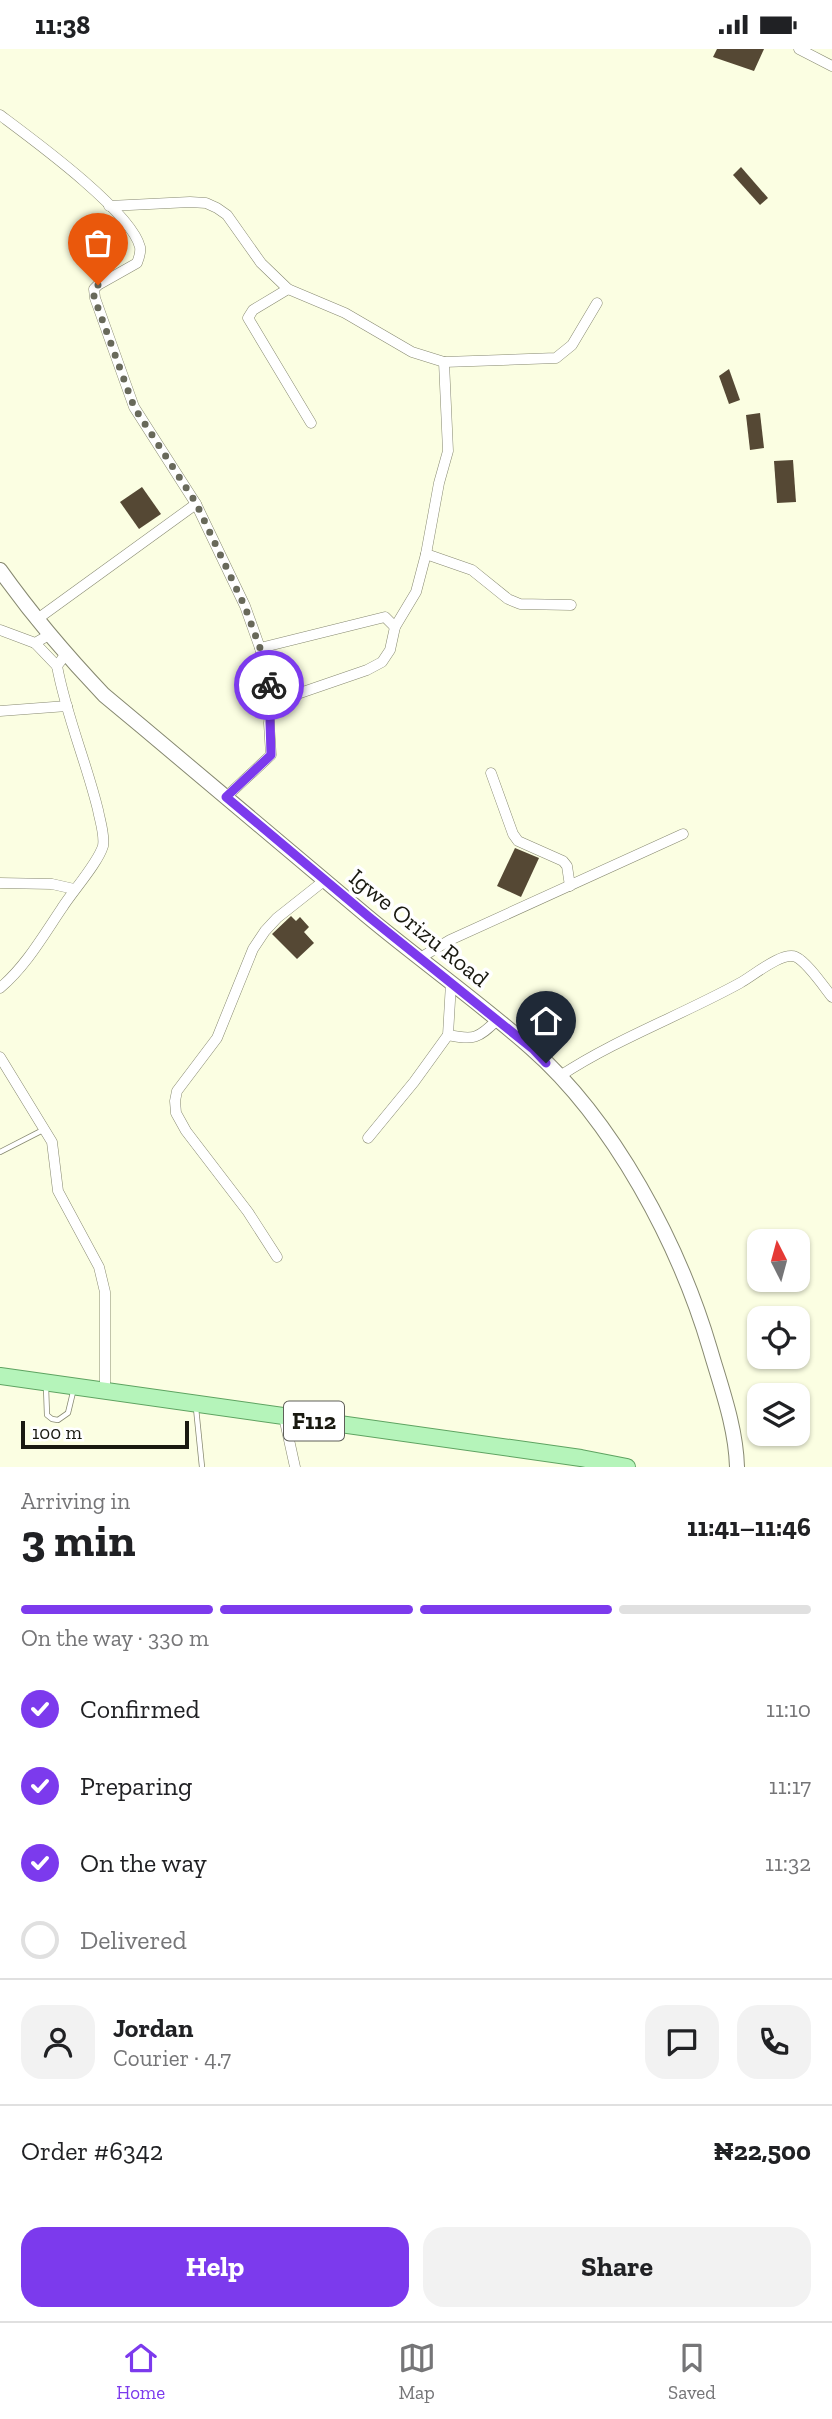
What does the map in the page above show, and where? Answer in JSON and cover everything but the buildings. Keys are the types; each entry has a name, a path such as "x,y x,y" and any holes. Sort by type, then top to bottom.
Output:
{"main road":[{"name":"Igwe Orizu Road","path":"0,570 49,635 61,660 533,1049 609,1136 676,1256 702,1323 727,1406 737,1467"},
{"name":"F112","path":"0,1376 581,1458 627,1467"}],"street":[{"path":"799,49 832,66"},
{"path":"0,115 68,167 109,206 136,236 141,250 137,263 98,285 94,289 94,297 134,407 196,503 245,607 260,648 271,703 271,755 226,797"},
{"path":"109,206 190,202 206,203 217,208 227,215 261,263 288,289 345,313 412,352 444,362 556,358 572,345 597,303"},
{"path":"288,289 253,310 248,318 311,423"},
{"path":"271,703 347,678 382,662 390,650 395,627 416,592 448,451 444,362"},
{"path":"36,620 196,503"},
{"path":"426,554 472,570 508,599 520,604 571,605"},
{"path":"260,648 378,618 385,617 395,627"},
{"path":"0,630 35,643 61,660 66,706 91,781 104,843 100,855 40,941 14,976 0,988"},
{"path":"35,643 49,635"},
{"path":"0,711 66,706"},
{"path":"491,773 513,834 518,841 563,861 567,866 570,886"},
{"path":"420,958 450,940 683,834"},
{"path":"277,1257 248,1212 186,1131 176,1112 175,1101 177,1091 217,1038 253,949 265,931 277,918 325,880"},
{"path":"0,883 52,884 74,889"},
{"path":"559,1076 586,1059 740,983 786,957 796,957 832,997"},
{"path":"368,1138 448,1035 451,983"},
{"path":"448,1035 481,1037 498,1020"},
{"path":"0,1057 46,1129 52,1142 58,1191 99,1267 104,1292 105,1390"},
{"path":"284,1417 295,1467"}],"lane":[{"path":"0,1152 46,1129"},
{"path":"46,1382 47,1415 58,1420 68,1413 75,1386"},
{"path":"196,1403 202,1467"}],"way so far":[{"path":"98,285 94,289 94,297 134,407 196,503 207,525 245,607 260,648 269,685"}],"route":[{"path":"269,685 271,755 226,797 533,1049 546,1063"}]}
